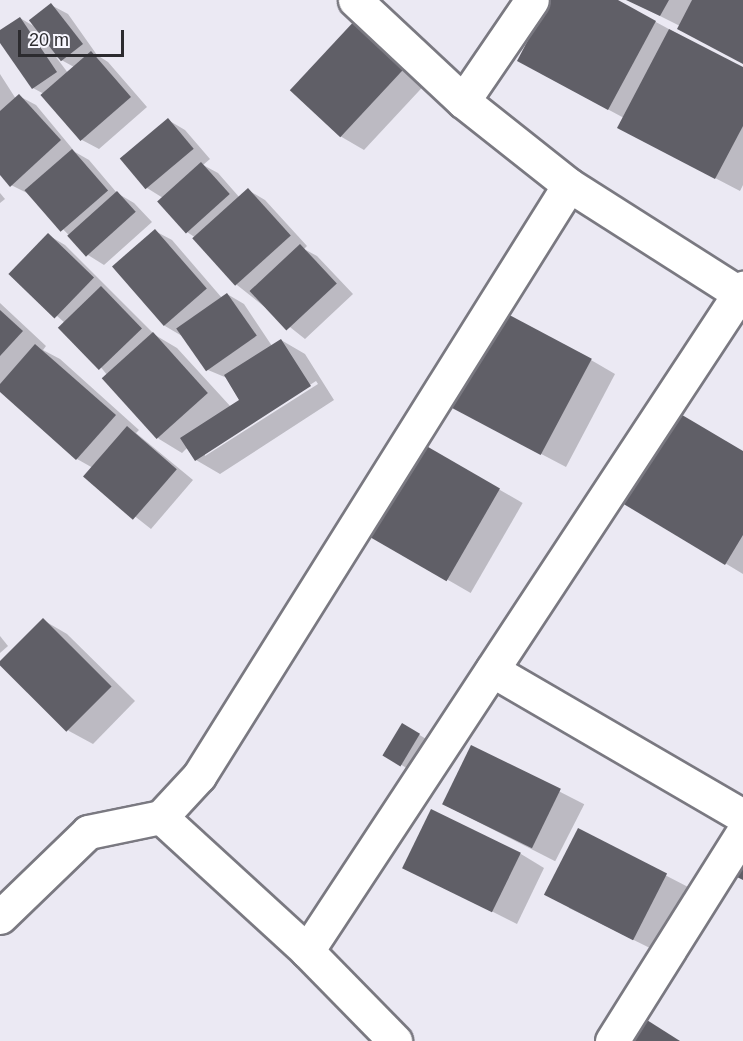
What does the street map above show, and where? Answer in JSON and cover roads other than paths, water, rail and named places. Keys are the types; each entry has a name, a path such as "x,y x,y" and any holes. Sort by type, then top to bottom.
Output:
{"street":[{"path":"307,951 742,293 569,185 463,101 355,0"},
{"path":"463,101 532,0"},
{"path":"4,904 88,832 161,817 199,776 569,185"},
{"path":"492,670 743,816"},
{"path":"161,817 307,951 395,1041"},
{"path":"612,1041 743,832"}]}
